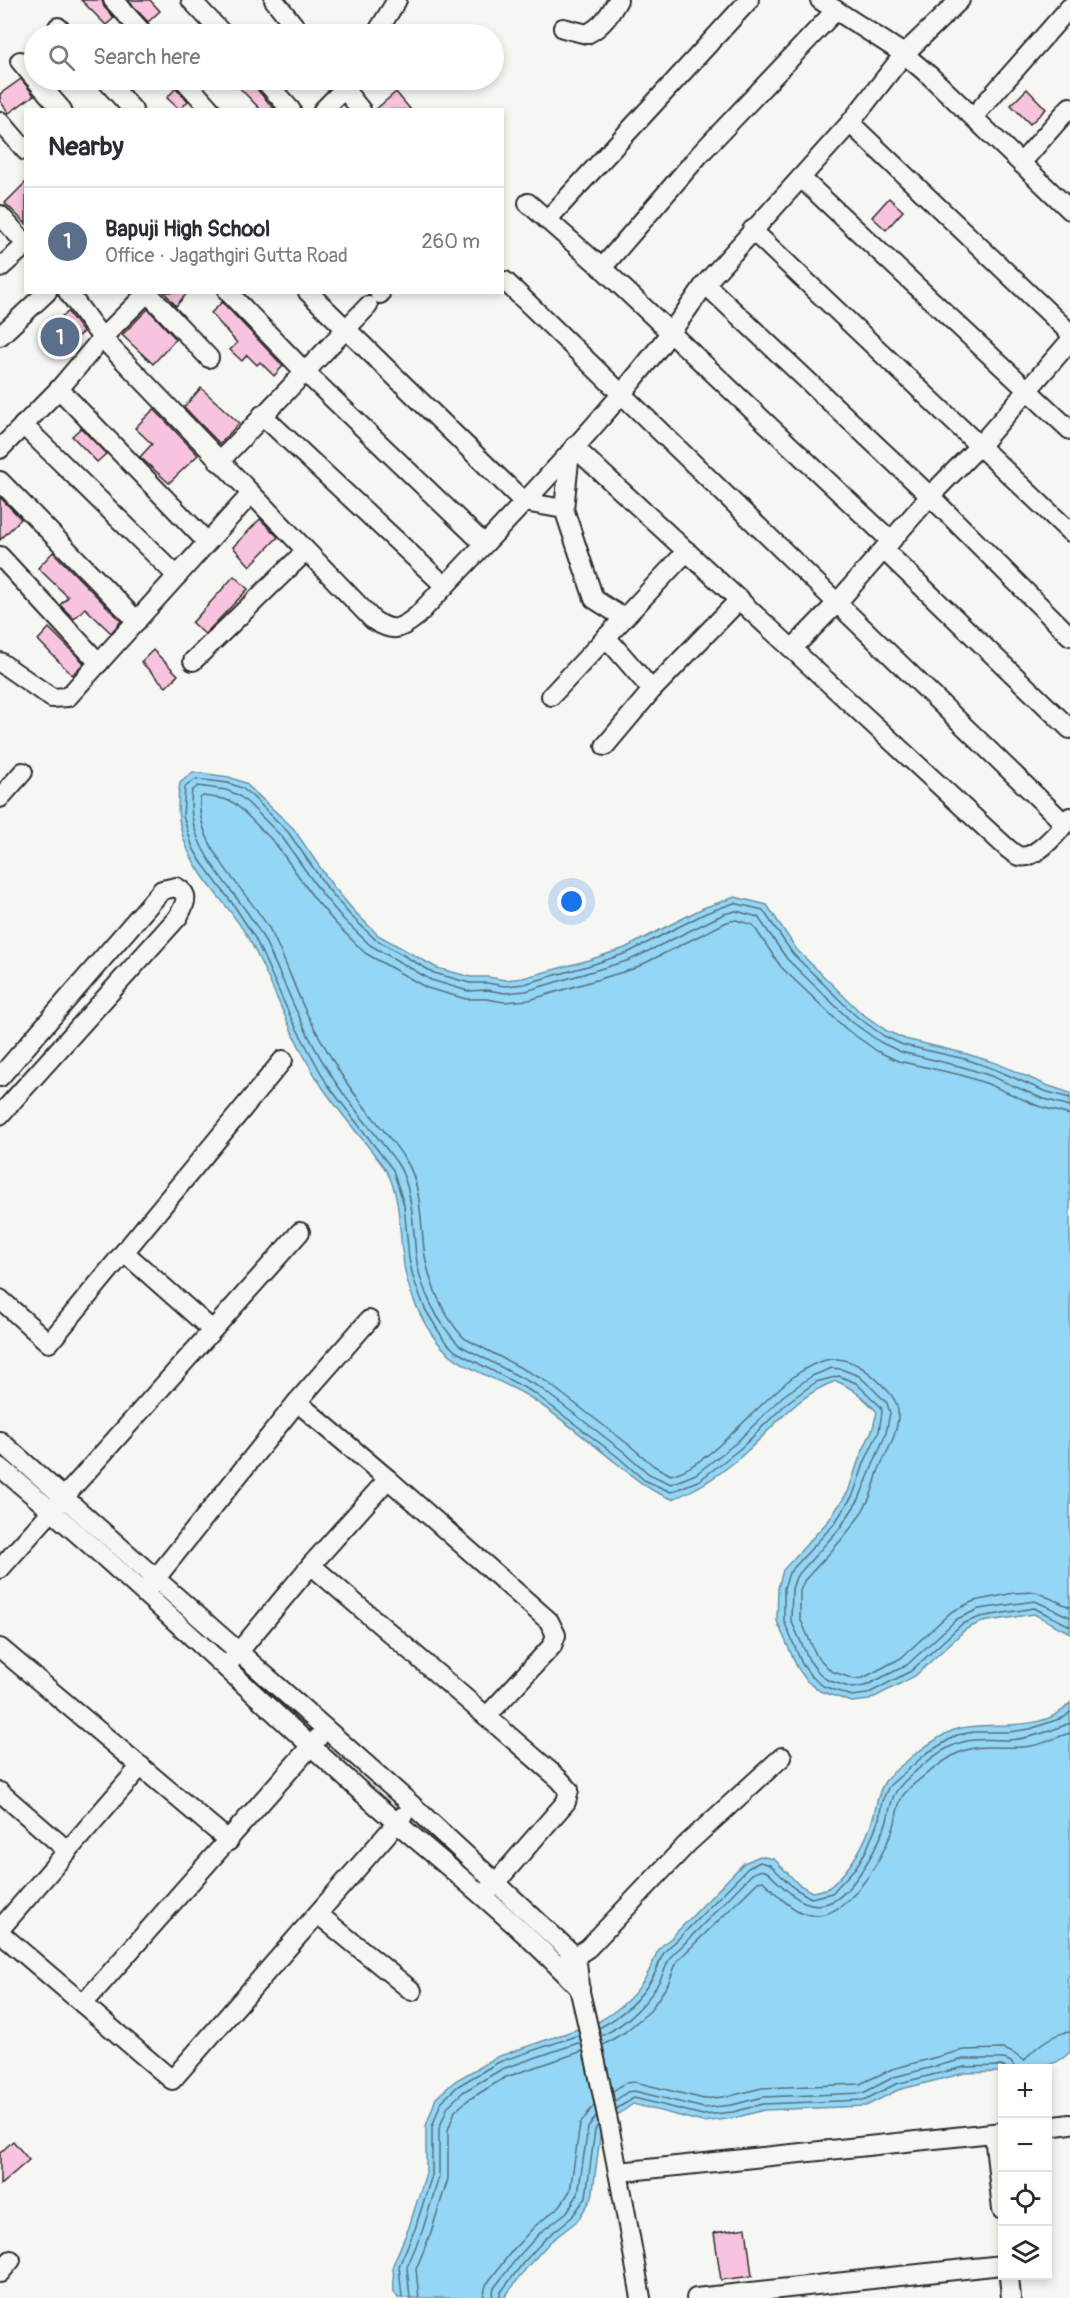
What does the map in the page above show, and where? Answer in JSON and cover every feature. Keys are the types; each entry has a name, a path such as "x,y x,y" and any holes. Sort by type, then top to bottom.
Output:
{"street":[{"path":"113,0 135,24"},
{"path":"191,0 214,24"},
{"path":"274,0 293,24"},
{"path":"382,24 397,0"},
{"path":"563,27 587,34 597,29 607,19 618,0"},
{"path":"547,220 749,0"},
{"path":"820,0 904,54 974,116 1070,210"},
{"path":"69,294 102,338 250,495 373,620 385,627 396,629 406,625 445,586 572,450 672,333 705,284 850,123 904,54 960,0"},
{"path":"974,116 1070,7"},
{"path":"602,268 700,154 836,10"},
{"path":"20,61 24,66"},
{"path":"45,90 60,108"},
{"path":"115,90 131,108"},
{"path":"193,90 209,108"},
{"path":"273,90 289,108"},
{"path":"325,108 339,90"},
{"path":"348,90 360,108"},
{"path":"1021,163 1070,107"},
{"path":"0,121 24,149"},
{"path":"850,123 1070,333"},
{"path":"801,178 1070,430"},
{"path":"528,203 672,333 888,545 1070,729"},
{"path":"0,215 24,242"},
{"path":"752,230 1070,532"},
{"path":"0,268 24,246"},
{"path":"505,280 837,603 1068,820 1038,851 1029,856 1019,856 1006,848 740,599 572,450"},
{"path":"705,284 930,496 1070,636"},
{"path":"0,336 45,294"},
{"path":"0,449 59,389 102,338 147,294"},
{"path":"149,294 208,358"},
{"path":"230,294 304,371 484,544"},
{"path":"310,294 524,502 564,509"},
{"path":"219,462 376,297"},
{"path":"793,648 837,603 930,496 980,445 1070,341"},
{"path":"59,389 207,542"},
{"path":"262,415 445,586"},
{"path":"23,425 177,576"},
{"path":"572,450 564,509 594,599 624,618"},
{"path":"0,481 137,621"},
{"path":"0,662 52,698 68,697 250,495"},
{"path":"193,661 306,551"},
{"path":"551,696 687,551"},
{"path":"0,556 99,663"},
{"path":"605,746 652,690 740,599"},
{"path":"606,637 652,690"},
{"path":"0,798 23,772"},
{"path":"0,1077 162,890 176,887 184,891 187,897 186,903 178,917 0,1115"},
{"path":"0,1299 49,1343 283,1060"},
{"path":"0,1569 300,1232"},
{"path":"124,1252 212,1330"},
{"path":"144,1594 297,1402 369,1320"},
{"path":"297,1402 549,1621 556,1635 552,1646 487,1716"},
{"path":"0,1441 156,1579 311,1747 397,1824 483,1896 580,1989"},
{"path":"0,1467 144,1594 326,1730 412,1804 575,1956 580,1970 580,1989 612,2132 641,2298"},
{"path":"232,1659 311,1565 388,1479"},
{"path":"311,1565 487,1716 569,1790 566,1802 483,1896"},
{"path":"0,1648 229,1841"},
{"path":"82,2004 326,1730"},
{"path":"558,1967 588,1947 688,1843 782,1757"},
{"path":"141,1766 0,1931 171,2080 319,1915 412,1804"},
{"path":"0,1792 68,1851"},
{"path":"319,1915 412,1991"},
{"path":"1052,2126 1070,2124"},
{"path":"619,2172 998,2133"},
{"path":"696,2298 998,2265"},
{"path":"1009,2280 1011,2298"}],"water":[{"path":"193,772 229,777 245,783 293,828 332,885 378,935 437,968 471,977 505,980 523,978 625,948 703,908 735,897 767,905 797,950 860,1012 887,1031 905,1039 996,1063 1070,1093 1070,1633 1034,1614 982,1622 966,1629 915,1676 869,1700 852,1702 820,1691 807,1681 797,1667 777,1621 778,1588 783,1570 829,1520 848,1492 877,1412 863,1398 836,1381 822,1387 798,1402 746,1452 720,1473 702,1485 672,1499 642,1483 531,1398 471,1368 449,1354 427,1326 407,1281 395,1192 387,1172 323,1088 293,1034 250,941 201,874 188,850 180,825 178,800 180,783"},
{"path":"1070,1703 1070,1972 1067,1980 1070,1989 1070,2052 1051,2064 998,2064 998,2072 965,2073 898,2090 866,2106 764,2110 734,2118 703,2122 633,2104 601,2130 592,2198 577,2221 550,2242 504,2298 398,2298 394,2292 393,2265 409,2227 426,2173 426,2126 436,2098 455,2081 497,2057 598,2022 613,2012 638,1988 661,1946 744,1863 760,1856 774,1859 798,1884 812,1892 830,1887 844,1873 862,1846 884,1783 914,1755 940,1737 957,1729 1031,1723 1059,1713"}],"building":[{"path":"81,0 102,0 104,7 114,18 105,24"},
{"path":"128,0 150,0 160,11 148,22"},
{"path":"21,79 24,83 24,90 30,90 34,95 9,113 0,101 0,94"},
{"path":"1027,89 1046,109 1030,124 1011,105"},
{"path":"174,90 178,90 188,101 182,108 178,108 167,98"},
{"path":"242,90 258,90 273,108 259,108"},
{"path":"396,92 409,108 377,108"},
{"path":"24,184 24,222 5,203"},
{"path":"889,198 903,211 886,230 872,217"},
{"path":"166,294 186,294 176,306"},
{"path":"222,302 283,366 274,376 260,362 257,365 247,355 242,361 230,350 237,343 211,313"},
{"path":"148,309 176,339 153,364 122,335"},
{"path":"68,312 83,332 61,349 45,328"},
{"path":"201,388 239,423 220,444 184,407"},
{"path":"154,409 198,455 169,483 140,457 152,444 135,428"},
{"path":"81,428 106,454 97,462 72,436"},
{"path":"0,497 21,519 0,540"},
{"path":"260,519 278,537 250,566 233,547"},
{"path":"53,552 121,621 111,633 85,608 74,619 60,605 68,597 38,568"},
{"path":"234,576 248,589 205,634 192,623"},
{"path":"49,628 84,663 72,675 38,640"},
{"path":"153,650 178,675 166,687 141,662"},
{"path":"13,2141 29,2160 0,2185 0,2153"},
{"path":"746,2228 752,2276 721,2280 714,2233"}],"place":[{"name":"Bapuji High School","path":"60,337"}]}
